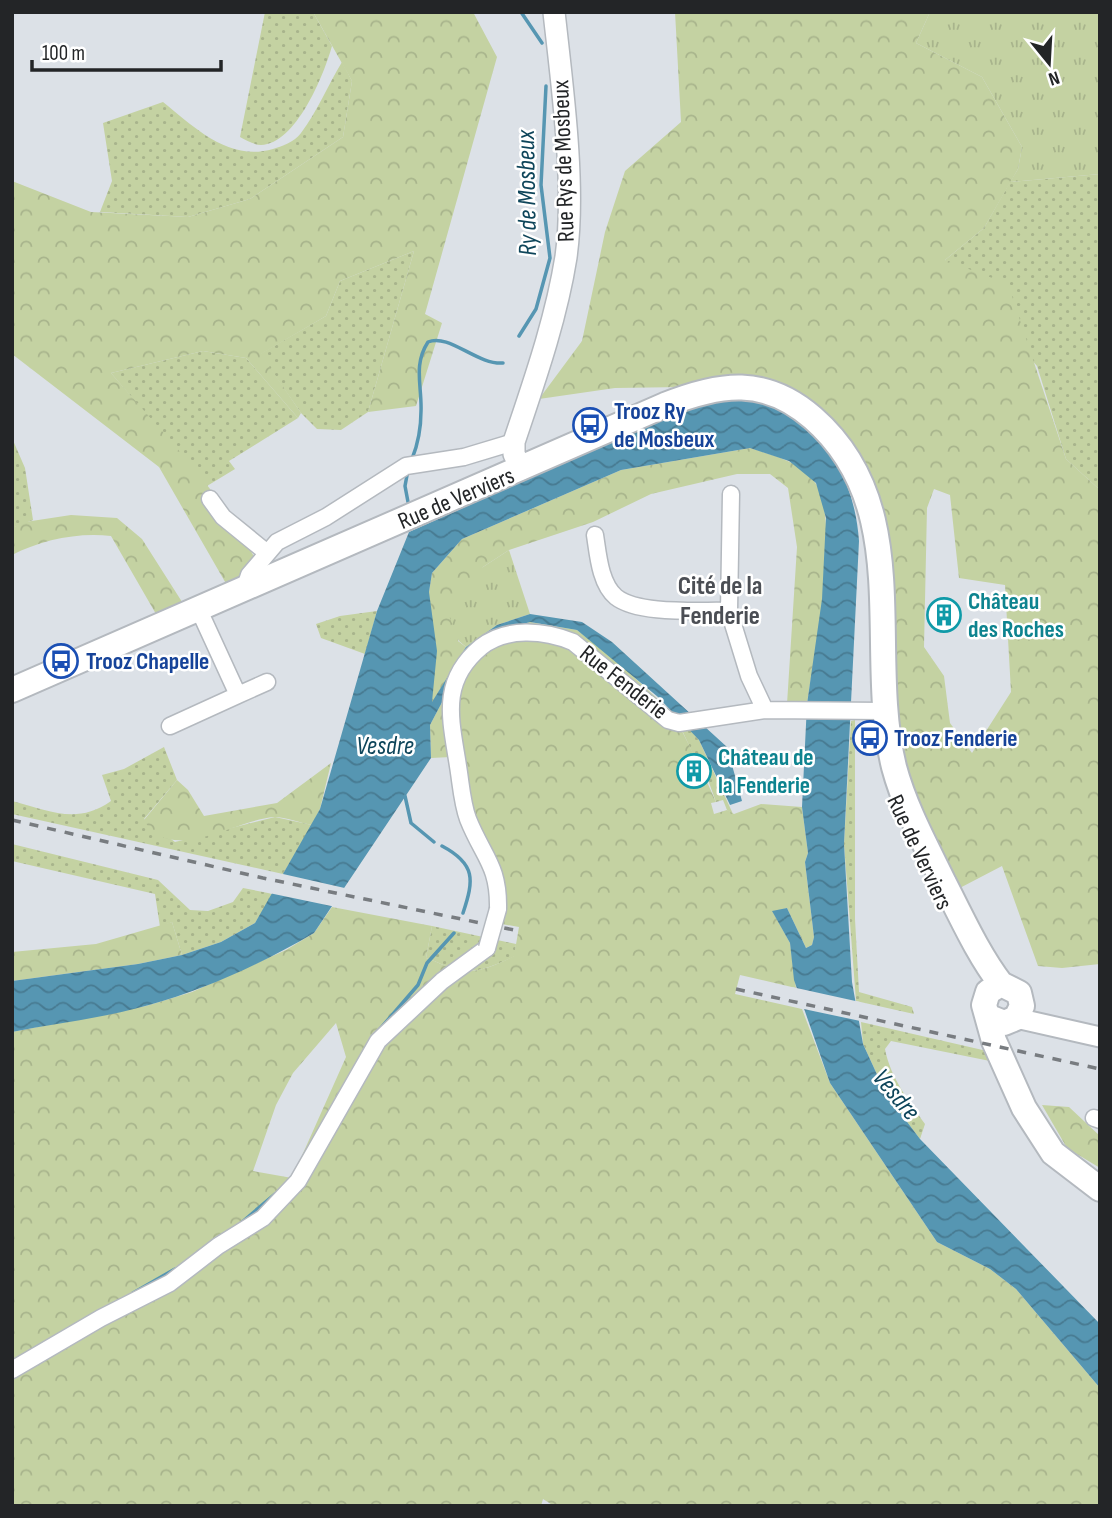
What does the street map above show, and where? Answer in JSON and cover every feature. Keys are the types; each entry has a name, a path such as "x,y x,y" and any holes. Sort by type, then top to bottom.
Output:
{"main road":[{"name":"Rue Rys de Mosbeux","path":"514,442 546,345 566,256 566,165 554,12"},
{"name":"Rue de Verviers","path":"12,690 700,391 741,386 783,397 824,428 852,463 865,496 870,546 871,711 883,766 899,815 1003,990"},
{"path":"514,442 514,454 521,469"},
{"path":"1005,1019 984,1005 1003,990 1022,1006 1005,1019 994,1041 1037,1132 1060,1160 1100,1189"},
{"path":"1005,1019 1012,1058 1040,1118 1066,1153 1100,1178"}],"street":[{"path":"244,590 250,575 266,552 277,542 345,506 409,465 464,457 514,442"},
{"path":"731,494 729,611 749,676 765,710"},
{"path":"209,499 223,517 266,552"},
{"path":"595,536 600,567 615,596 636,607 729,611"},
{"path":"198,610 238,695"},
{"name":"Rue Fenderie","path":"12,1370 101,1318 170,1283 218,1246 263,1218 298,1181 378,1041 433,989 487,948 498,909 498,886 494,867 469,821 456,756 449,700 453,688 475,652 492,638 510,634 556,635 573,642 668,720 679,723 765,710 871,711"},
{"path":"170,726 267,682"},
{"path":"1003,990 1091,1035"},
{"path":"1005,1019 1091,1035"}],"green space":[{"path":"265,12 313,12 332,46 315,90 297,121 274,142 261,145 240,137"},
{"path":"313,12 473,12 497,57 425,314 442,323 416,406 368,412 414,251 340,281 326,316 261,354 301,413 298,418 246,358 203,351 111,373 213,492 247,544 261,571 228,587 159,467 12,354 12,181 91,212 188,217 250,199 343,137 352,81"},
{"path":"675,12 930,12 916,43 982,77 1022,147 1018,169 984,228 945,260 1008,284 1066,459 1100,490 1100,964 1062,968 1038,966 1002,866 954,891 910,794 889,717 884,523 866,466 818,411 773,380 737,378 684,387 615,388 539,399 582,341 605,232 625,171 681,122","holes":["934,489 950,495 959,578 1005,585 1011,692 972,753 950,723 944,676 924,647 927,508"]},
{"path":"930,12 1100,12 1100,174 1010,182 1018,169 1022,147 982,77 916,43"},
{"path":"342,62 352,81 343,137 250,199 188,217 100,212 112,181 103,123 163,102 213,140 227,146 257,152 273,149 292,141 301,133"},
{"path":"1100,174 1100,490 1066,459 1037,366 945,260 984,228 1010,182"},
{"path":"414,251 368,412 341,430 317,429 301,413 260,354 326,316 340,281"},
{"path":"203,351 246,358 298,418 229,461 235,469 207,486 111,373"},
{"path":"12,438 25,468 33,520 12,528"},
{"path":"750,448 786,460 803,470 816,484 823,503 826,528 824,591 807,704 787,704 797,547 788,488 770,474 737,474 651,494 593,522 509,550 483,567 458,641 466,647 432,703 429,592 432,573 462,539 621,470"},
{"path":"71,515 117,518 142,539 184,605 156,614 111,536 60,538 12,555 12,528 25,522"},
{"path":"509,550 530,614 497,625 466,647 459,641 446,608 483,567"},
{"path":"377,611 365,654 321,638 316,624 340,616"},
{"path":"530,622 577,630 611,656 686,725 681,729 697,761 681,766 687,779 694,776 698,785 707,782 716,802 711,803 714,814 727,810 734,814 761,804 802,807 808,853 805,862 814,937 812,945 806,948 787,908 773,912 790,943 796,988 740,975 735,994 802,1009 830,1083 937,1242 990,1269 1016,1289 1100,1388 1100,1506 554,1506 543,1499 541,1506 12,1506 12,1032 146,1006 192,992 286,950 314,933 332,907 432,926 426,958 453,969 477,970 514,956 519,927 490,922 494,903 451,757 431,758 430,725 469,651 498,631","holes":["336,1023 346,1057 292,1178 253,1171 276,1105 293,1073"]},
{"path":"855,720 855,919 859,992 912,1007 914,1014 856,1001 844,844 851,721"},
{"path":"686,725 699,740 733,814 727,810 723,800 716,802 703,766 699,767 681,728"},
{"path":"164,747 177,780 144,819 175,842 275,817 312,825 283,874 12,814 12,801 63,814 87,813 99,808 111,801 102,775 124,769"},
{"path":"331,763 320,809 312,825 274,817 186,840 170,839 155,833 144,820 177,780 188,790 204,816 277,803"},
{"path":"12,844 158,880 190,910 208,911 233,902 243,888 273,894 255,923 221,942 182,955 172,922 160,927 155,894 12,861"},
{"path":"172,922 182,955 138,964 12,981 12,952 96,944"},
{"path":"432,926 516,944 515,956 477,970 453,969 426,958"},
{"path":"861,1022 987,1051 990,1061 891,1041 885,1049 891,1069 925,1124 920,1139 886,1094 863,1044"},
{"path":"1042,1105 1069,1107 1100,1136 1100,1168 1067,1148"}],"water":[{"name":"Vesdre","path":"735,397 778,408 795,416 815,433 843,475 854,507 859,541 844,844 852,982 863,1044 886,1094 920,1139 1100,1324 1100,1388 1016,1289 990,1269 937,1242 830,1083 794,980 790,943 772,911 787,908 806,948 812,945 814,937 805,862 808,853 802,807 807,704 822,599 826,518 816,483 789,461 750,448 621,470 462,539 432,573 429,592 437,651 432,702 466,647 497,625 530,614 582,622 612,642 727,747 742,801 730,805 699,740 658,697 577,630 530,622 498,631 469,651 430,725 431,758 314,933 234,974 170,999 115,1013 12,1032 12,981 138,964 182,955 221,942 255,923 320,809 377,611 409,532 684,409"}],"pier":[{"path":"279,874 349,889 336,907 269,893"},
{"path":"792,987 860,1002 865,1022 799,1008"}],"waterway":[{"name":"Ry de Mosbeux","path":"521,12 542,43"},
{"name":"Ry de Mosbeux","path":"519,336 536,309 550,258 541,185 546,86"},
{"name":"Ry de Mosbeux","path":"412,459 420,424 419,367 428,342 445,342 483,359 503,363"},
{"name":"Ry de Mosbeux","path":"408,470 405,486 408,502"},
{"path":"405,796 411,823 434,842"},
{"path":"442,846 461,859 469,874 469,891 463,913"},
{"path":"380,1029 418,985 427,963 454,933"},
{"path":"241,1223 275,1194"},
{"path":"133,1293 175,1269"}],"railway":[{"path":"12,820 263,878 519,931"},
{"path":"736,989 1100,1069"}],"place":[{"name":"Trooz Ry de Mosbeux","path":"590,425"},
{"name":"Château des Roches","path":"944,615"},
{"name":"Trooz Chapelle","path":"61,661"},
{"name":"Trooz Fenderie","path":"870,738"},
{"name":"Château de la Fenderie","path":"694,771"}],"district":[{"name":"Cité de la Fenderie","path":"720,600"}]}
